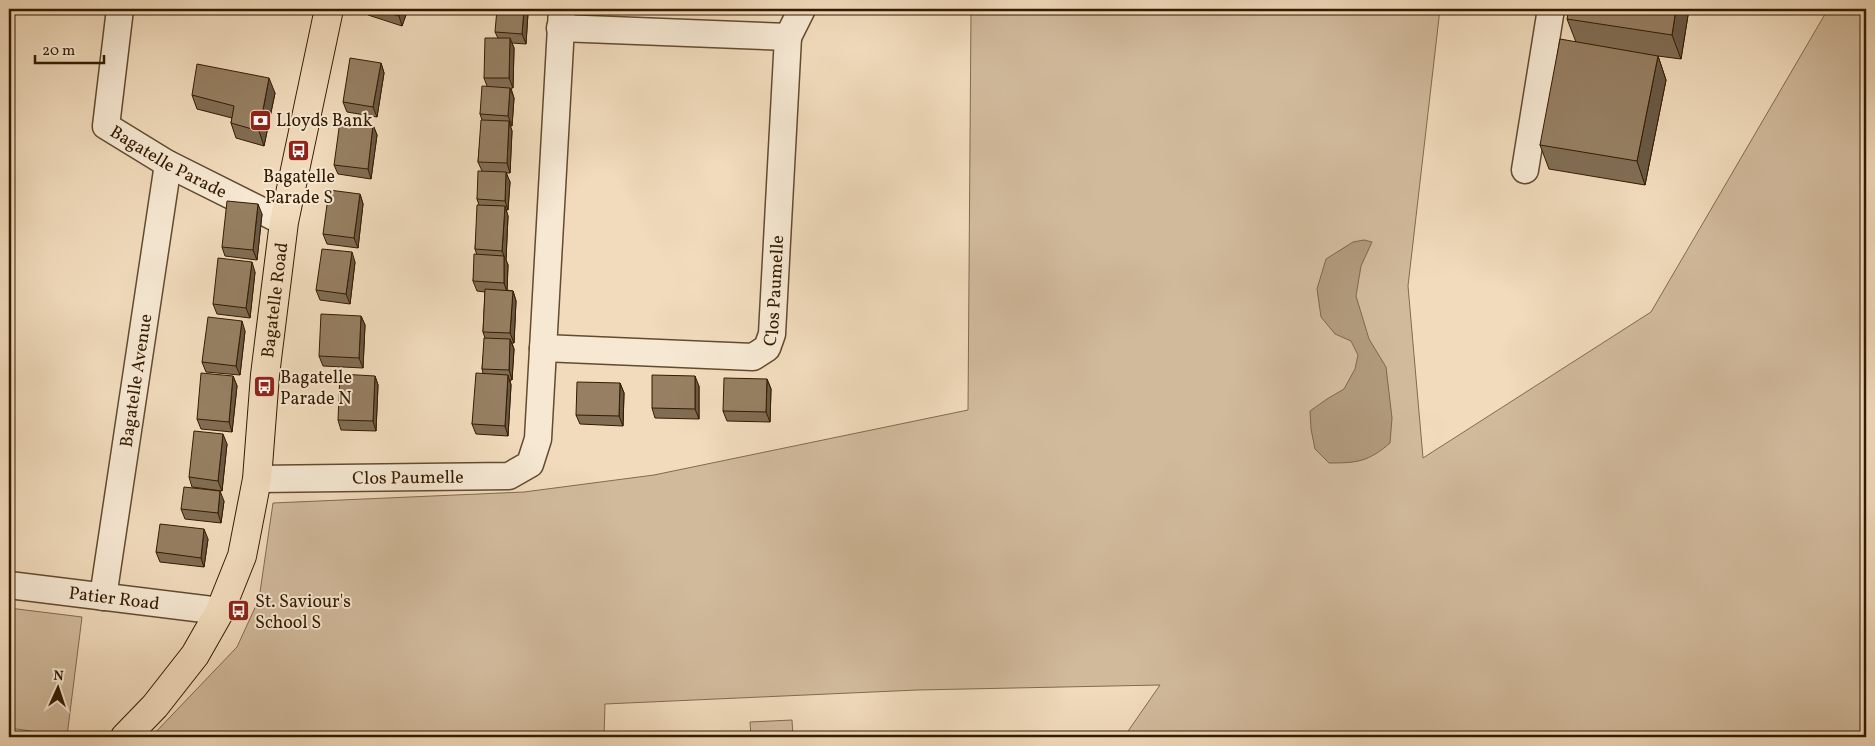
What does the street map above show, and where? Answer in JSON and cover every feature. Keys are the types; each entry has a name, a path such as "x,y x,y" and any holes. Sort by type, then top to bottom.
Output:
{"main road":[{"name":"Bagatelle Road","path":"125,737 155,706 195,655 220,611 242,556 257,479 265,375 284,222 329,9"}],"street":[{"name":"Bagatelle Parade","path":"120,9 106,126 168,164 284,222"},
{"name":"Clos Paumelle","path":"543,348 753,356 767,348 772,334 788,37 802,9"},
{"path":"1525,170 1551,9"},
{"name":"Clos Paumelle","path":"257,479 509,476 530,464 538,439 561,18 788,37"},
{"name":"Bagatelle Avenue","path":"102,597 168,164"},
{"name":"Patier Road","path":"9,585 220,611"}],"shaded area":[{"path":"971,9 1440,9 1408,286 1423,458 1651,312 1828,9 1866,9 1866,737 1124,737 1160,685 917,690 605,704 604,737 151,737 237,647 259,599 273,503 524,492 654,475 968,410"},
{"path":"1364,240 1372,242 1361,266 1356,296 1369,339 1386,367 1392,418 1390,443 1375,454 1362,460 1347,463 1329,463 1315,449 1310,411 1344,389 1355,369 1358,355 1351,341 1335,334 1321,317 1317,289 1326,259 1353,242"},
{"path":"9,608 82,617 67,736 9,728"},
{"path":"792,720 793,737 751,737 750,722"}],"building":[{"path":"375,9 401,9 399,16"},
{"path":"497,9 524,9 522,34 495,32"},
{"path":"1569,9 1676,9 1672,35 1567,19"},
{"path":"485,38 510,38 509,78 484,78"},
{"path":"1560,39 1658,56 1637,161 1540,145"},
{"path":"350,58 381,63 373,107 343,102"},
{"path":"197,64 269,78 259,131 231,123 234,106 192,95"},
{"path":"482,86 510,88 508,116 480,114"},
{"path":"481,120 509,121 507,163 478,162"},
{"path":"340,121 373,125 368,169 334,165"},
{"path":"478,171 506,172 505,201 477,199"},
{"path":"329,190 360,194 354,238 323,234"},
{"path":"227,201 258,204 253,250 222,247"},
{"path":"477,205 505,206 502,251 475,249"},
{"path":"322,249 352,252 346,294 316,290"},
{"path":"474,254 504,256 504,283 473,281"},
{"path":"218,258 252,262 246,308 213,304"},
{"path":"485,289 513,291 510,333 483,332"},
{"path":"321,314 361,316 359,358 319,356"},
{"path":"208,317 242,321 236,366 202,362"},
{"path":"484,338 510,339 509,370 482,369"},
{"path":"201,373 233,376 229,422 197,419"},
{"path":"476,373 508,375 505,426 472,424"},
{"path":"340,374 375,376 373,421 338,420"},
{"path":"652,375 695,376 695,409 652,408"},
{"path":"724,378 767,379 766,412 723,411"},
{"path":"577,382 620,383 619,416 576,415"},
{"path":"194,431 223,434 218,481 189,477"},
{"path":"184,487 220,491 218,513 181,509"},
{"path":"160,524 204,529 201,558 156,552"}],"place":[{"name":"Lloyds Bank","path":"260,120"},
{"name":"Bagatelle Parade S","path":"299,151"},
{"name":"Bagatelle Parade N","path":"264,387"},
{"name":"St. Saviour's School S","path":"239,611"}]}
